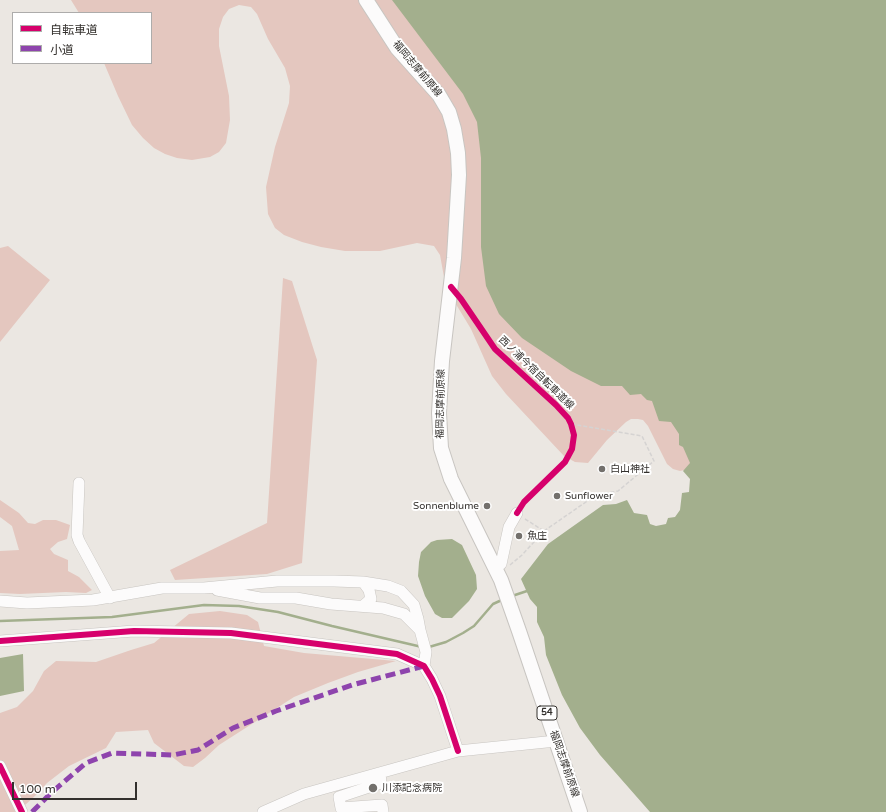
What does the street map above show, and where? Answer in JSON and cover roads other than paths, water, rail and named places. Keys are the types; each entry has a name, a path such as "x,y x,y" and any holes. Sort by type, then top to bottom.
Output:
{"main road":[{"name":"福岡志摩前原線","path":"366,0 397,48 439,95 448,112 454,129 460,175 454,258 442,361 439,413 441,448 451,479 467,514 499,570 580,812"}],"street":[{"path":"80,483 77,535 110,598"},
{"path":"499,570 509,527 517,512"},
{"path":"0,601 27,603 60,602 110,598 162,588 204,588 262,582 363,582 388,586 401,592 414,605 420,634 426,652 424,666"},
{"path":"262,582 265,594 269,599"},
{"path":"362,606 371,599 369,590 363,582"},
{"path":"204,588 269,599 296,598 331,604 383,608 404,614 420,634"},
{"path":"0,641 134,631 231,634 397,654 424,666 440,696 458,751"},
{"path":"263,812 304,794 458,751 556,741"},
{"path":"0,766 22,812"},
{"path":"380,773 381,783 339,797 341,808 382,805 383,812"}],"waterway":[{"path":"512,596 530,590"},
{"path":"429,647 446,642 474,626 493,604 504,599"},
{"path":"0,621 112,617 204,605 239,606 278,612 422,647"}],"place":[{"name":"白山神社","path":"602,469"},
{"name":"Sunflower","path":"557,496"},
{"name":"Sonnenblume","path":"487,506"},
{"name":"魚庄","path":"519,536"},
{"name":"川添記念病院","path":"373,788"}]}
